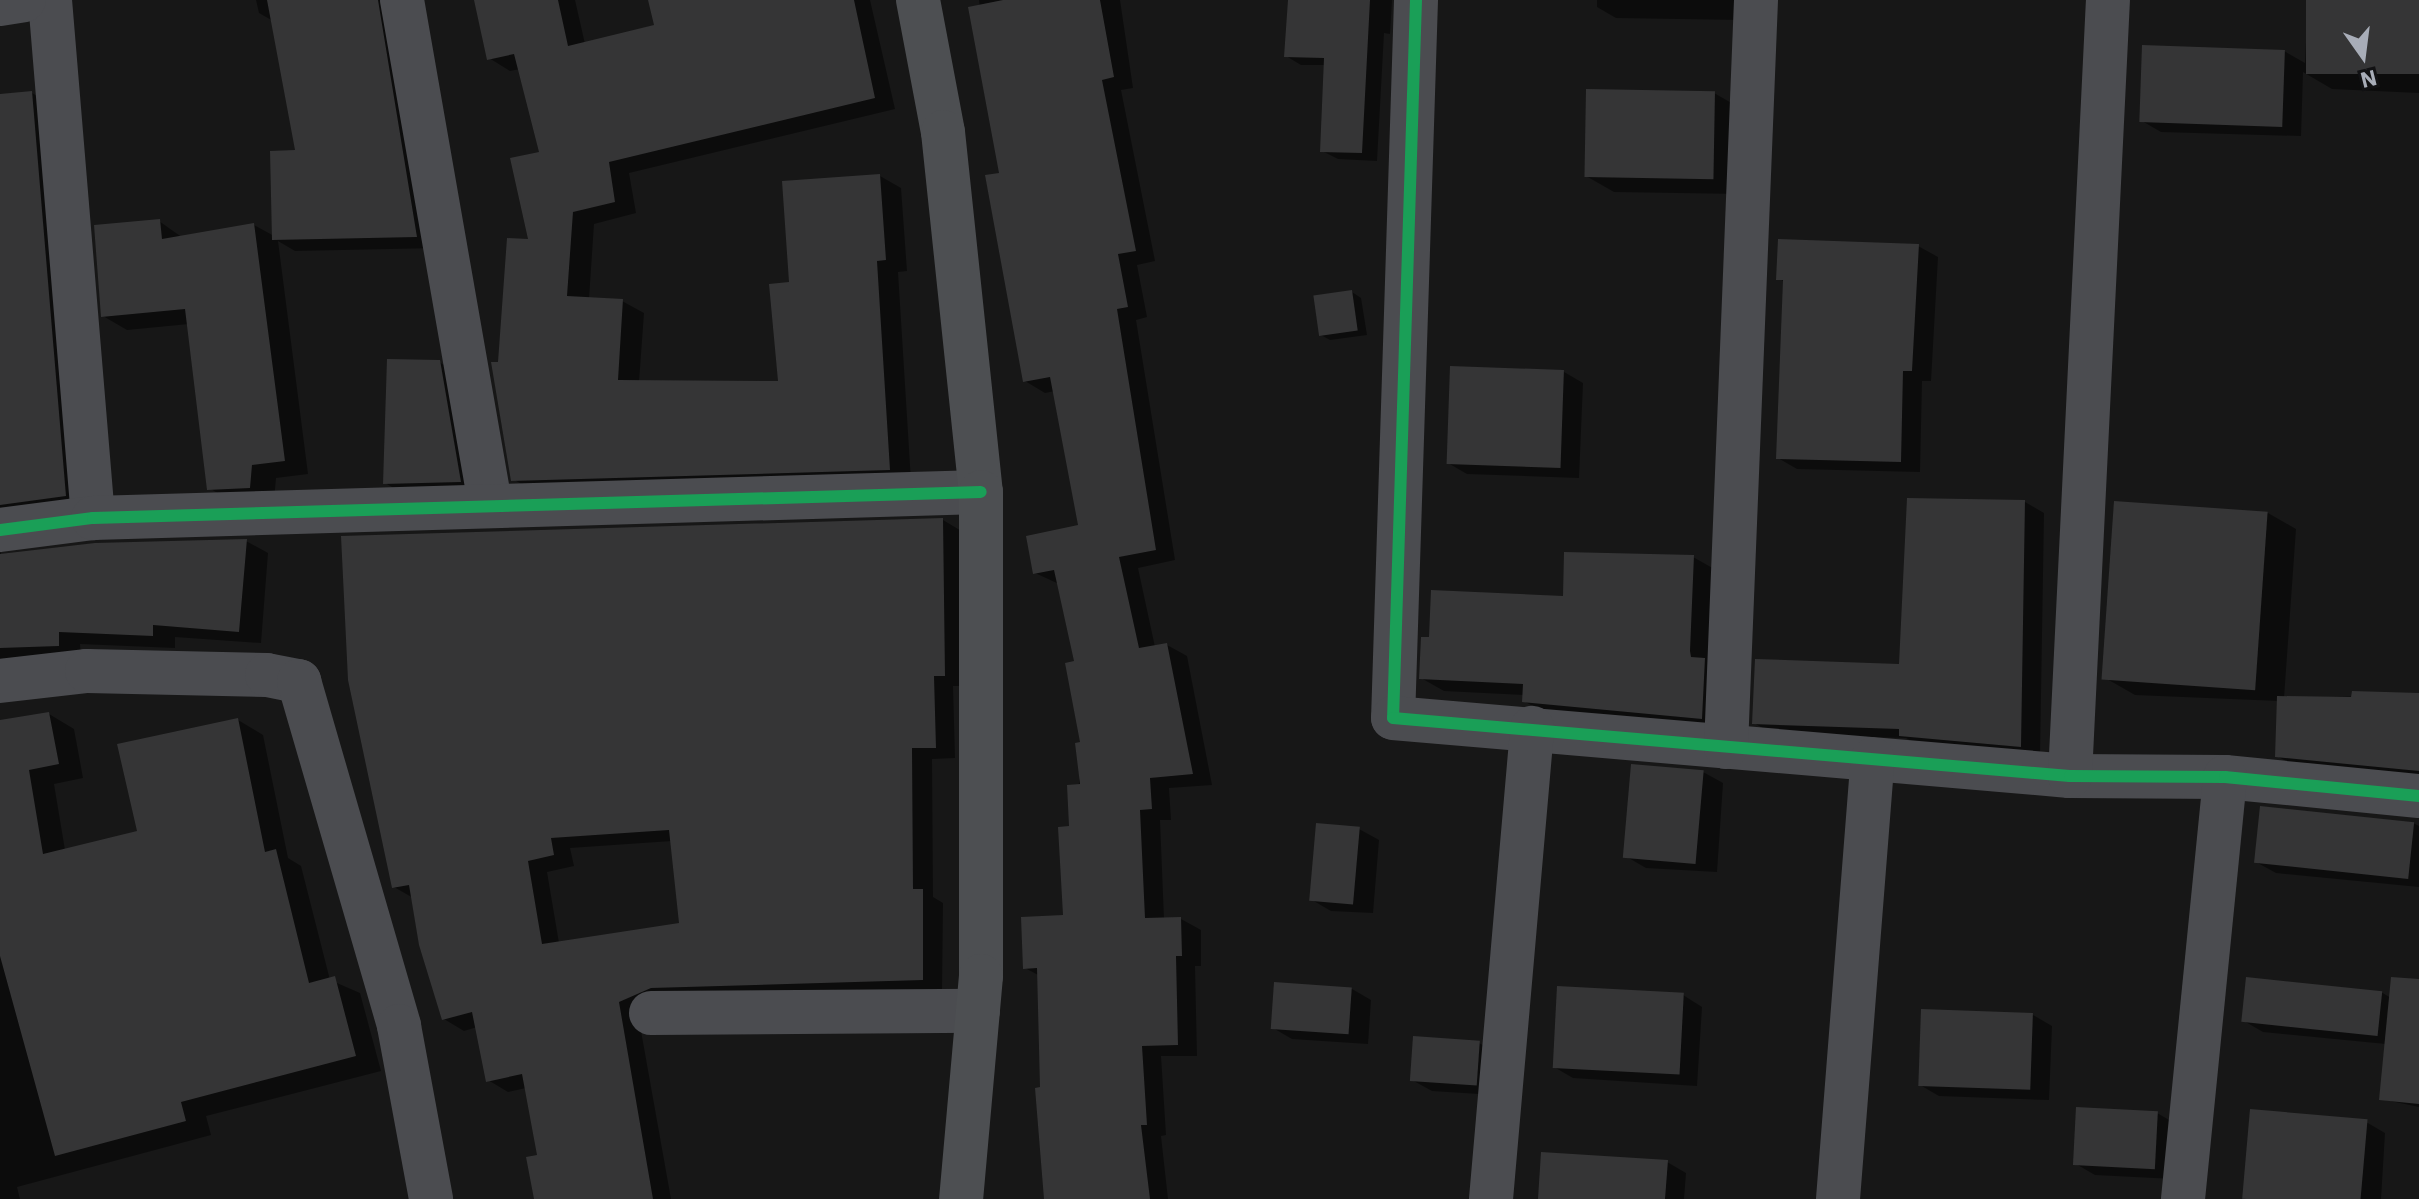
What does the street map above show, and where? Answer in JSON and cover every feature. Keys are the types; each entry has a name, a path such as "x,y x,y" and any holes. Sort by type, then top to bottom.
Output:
{"main road":[{"path":"918,0 943,132 981,492 978,1011 961,1199"}],"street":[{"path":"0,4 24,0"},
{"path":"50,0 93,518"},
{"path":"402,0 490,503"},
{"path":"1416,0 1393,718 2070,776 2225,777 2419,796"},
{"path":"1726,747 1756,0"},
{"path":"2070,776 2108,0"},
{"path":"0,530 93,518 490,503 981,492"},
{"path":"0,681 87,671 267,675 299,681 399,1026 431,1199"},
{"path":"1491,1199 1532,728"},
{"path":"1838,1199 1873,759"},
{"path":"2183,1199 2225,777"},
{"path":"651,1013 978,1011"}],"building":[{"path":"267,0 378,0 417,237 272,240 270,151 295,150"},
{"path":"474,0 558,0 568,46 654,25 648,0 854,0 875,98 609,162 615,202 573,212 567,296 623,299 618,380 778,381 769,284 789,282 782,181 880,174 886,260 877,261 890,470 511,481 491,362 498,362 507,238 528,239 510,158 539,152 514,54 487,60"},
{"path":"1003,0 1100,0 1114,77 1102,80 1136,251 1118,254 1128,307 1117,309 1156,550 1119,557 1139,648 1167,643 1193,774 1150,778 1152,809 1140,810 1145,918 1181,917 1182,956 1176,956 1178,1045 1142,1046 1147,1125 1141,1125 1150,1199 1044,1199 1035,1088 1040,1087 1037,968 1023,969 1021,917 1063,915 1058,827 1069,826 1067,785 1080,784 1075,743 1080,742 1065,663 1074,661 1054,570 1033,574 1026,536 1078,525 1050,377 1023,382 985,175 999,173 968,7"},
{"path":"1288,0 1370,0 1362,153 1320,152 1324,58 1284,57"},
{"path":"2306,0 2419,0 2419,74 2306,74"},
{"path":"2142,45 2285,50 2282,127 2139,122"},
{"path":"1586,89 1715,91 1713,179 1584,177"},
{"path":"32,91 66,496 0,505 0,94"},
{"path":"160,219 162,239 254,223 285,461 252,465 250,488 207,490 185,309 101,317 94,225"},
{"path":"1778,239 1919,244 1912,371 1903,371 1901,462 1776,459 1783,280 1776,280"},
{"path":"1352,290 1358,331 1319,336 1313,295"},
{"path":"387,359 440,360 461,482 383,484"},
{"path":"1450,366 1564,370 1561,468 1447,464"},
{"path":"1907,498 2025,500 2021,747 1899,736 1899,729 1752,724 1755,659 1899,664"},
{"path":"2114,501 2268,512 2255,690 2102,680"},
{"path":"943,518 945,676 934,676 936,748 912,748 913,889 923,889 923,980 651,988 619,1002 653,1199 534,1199 526,1157 537,1155 522,1074 486,1082 472,1012 442,1020 419,945 409,885 392,888 348,680 341,536","holes":["669,830 679,923 542,944 528,861 554,855 551,838"]},
{"path":"247,539 239,632 153,625 153,636 59,632 59,646 0,648 0,554 95,543"},
{"path":"1564,552 1694,555 1690,651 1691,657 1705,658 1702,719 1522,702 1523,684 1419,679 1421,637 1429,637 1431,590 1563,596"},
{"path":"2352,691 2419,693 2419,771 2275,757 2277,696 2351,697"},
{"path":"49,712 59,764 29,770 43,854 137,831 117,744 238,718 265,852 276,849 309,983 335,976 356,1056 181,1102 186,1121 55,1156 0,956 0,720"},
{"path":"1631,764 1704,770 1696,864 1623,858"},
{"path":"2260,806 2414,822 2408,879 2254,863"},
{"path":"1316,823 1360,827 1353,905 1309,901"},
{"path":"2246,977 2382,991 2378,1036 2241,1022"},
{"path":"2391,977 2419,979 2419,1104 2379,1100"},
{"path":"1274,982 1352,987 1349,1034 1271,1029"},
{"path":"1557,986 1684,993 1680,1075 1553,1068"},
{"path":"1921,1009 2033,1013 2030,1090 1918,1086"},
{"path":"1413,1036 1480,1041 1477,1086 1410,1081"},
{"path":"2076,1107 2158,1111 2155,1169 2073,1165"},
{"path":"2250,1109 2368,1119 2361,1199 2242,1199"},
{"path":"1541,1152 1668,1160 1665,1199 1538,1199"}],"cycle path":[{"path":"1416,0 1393,718 2070,776 2225,777 2419,796"},
{"path":"0,530 93,518 981,492"}]}
